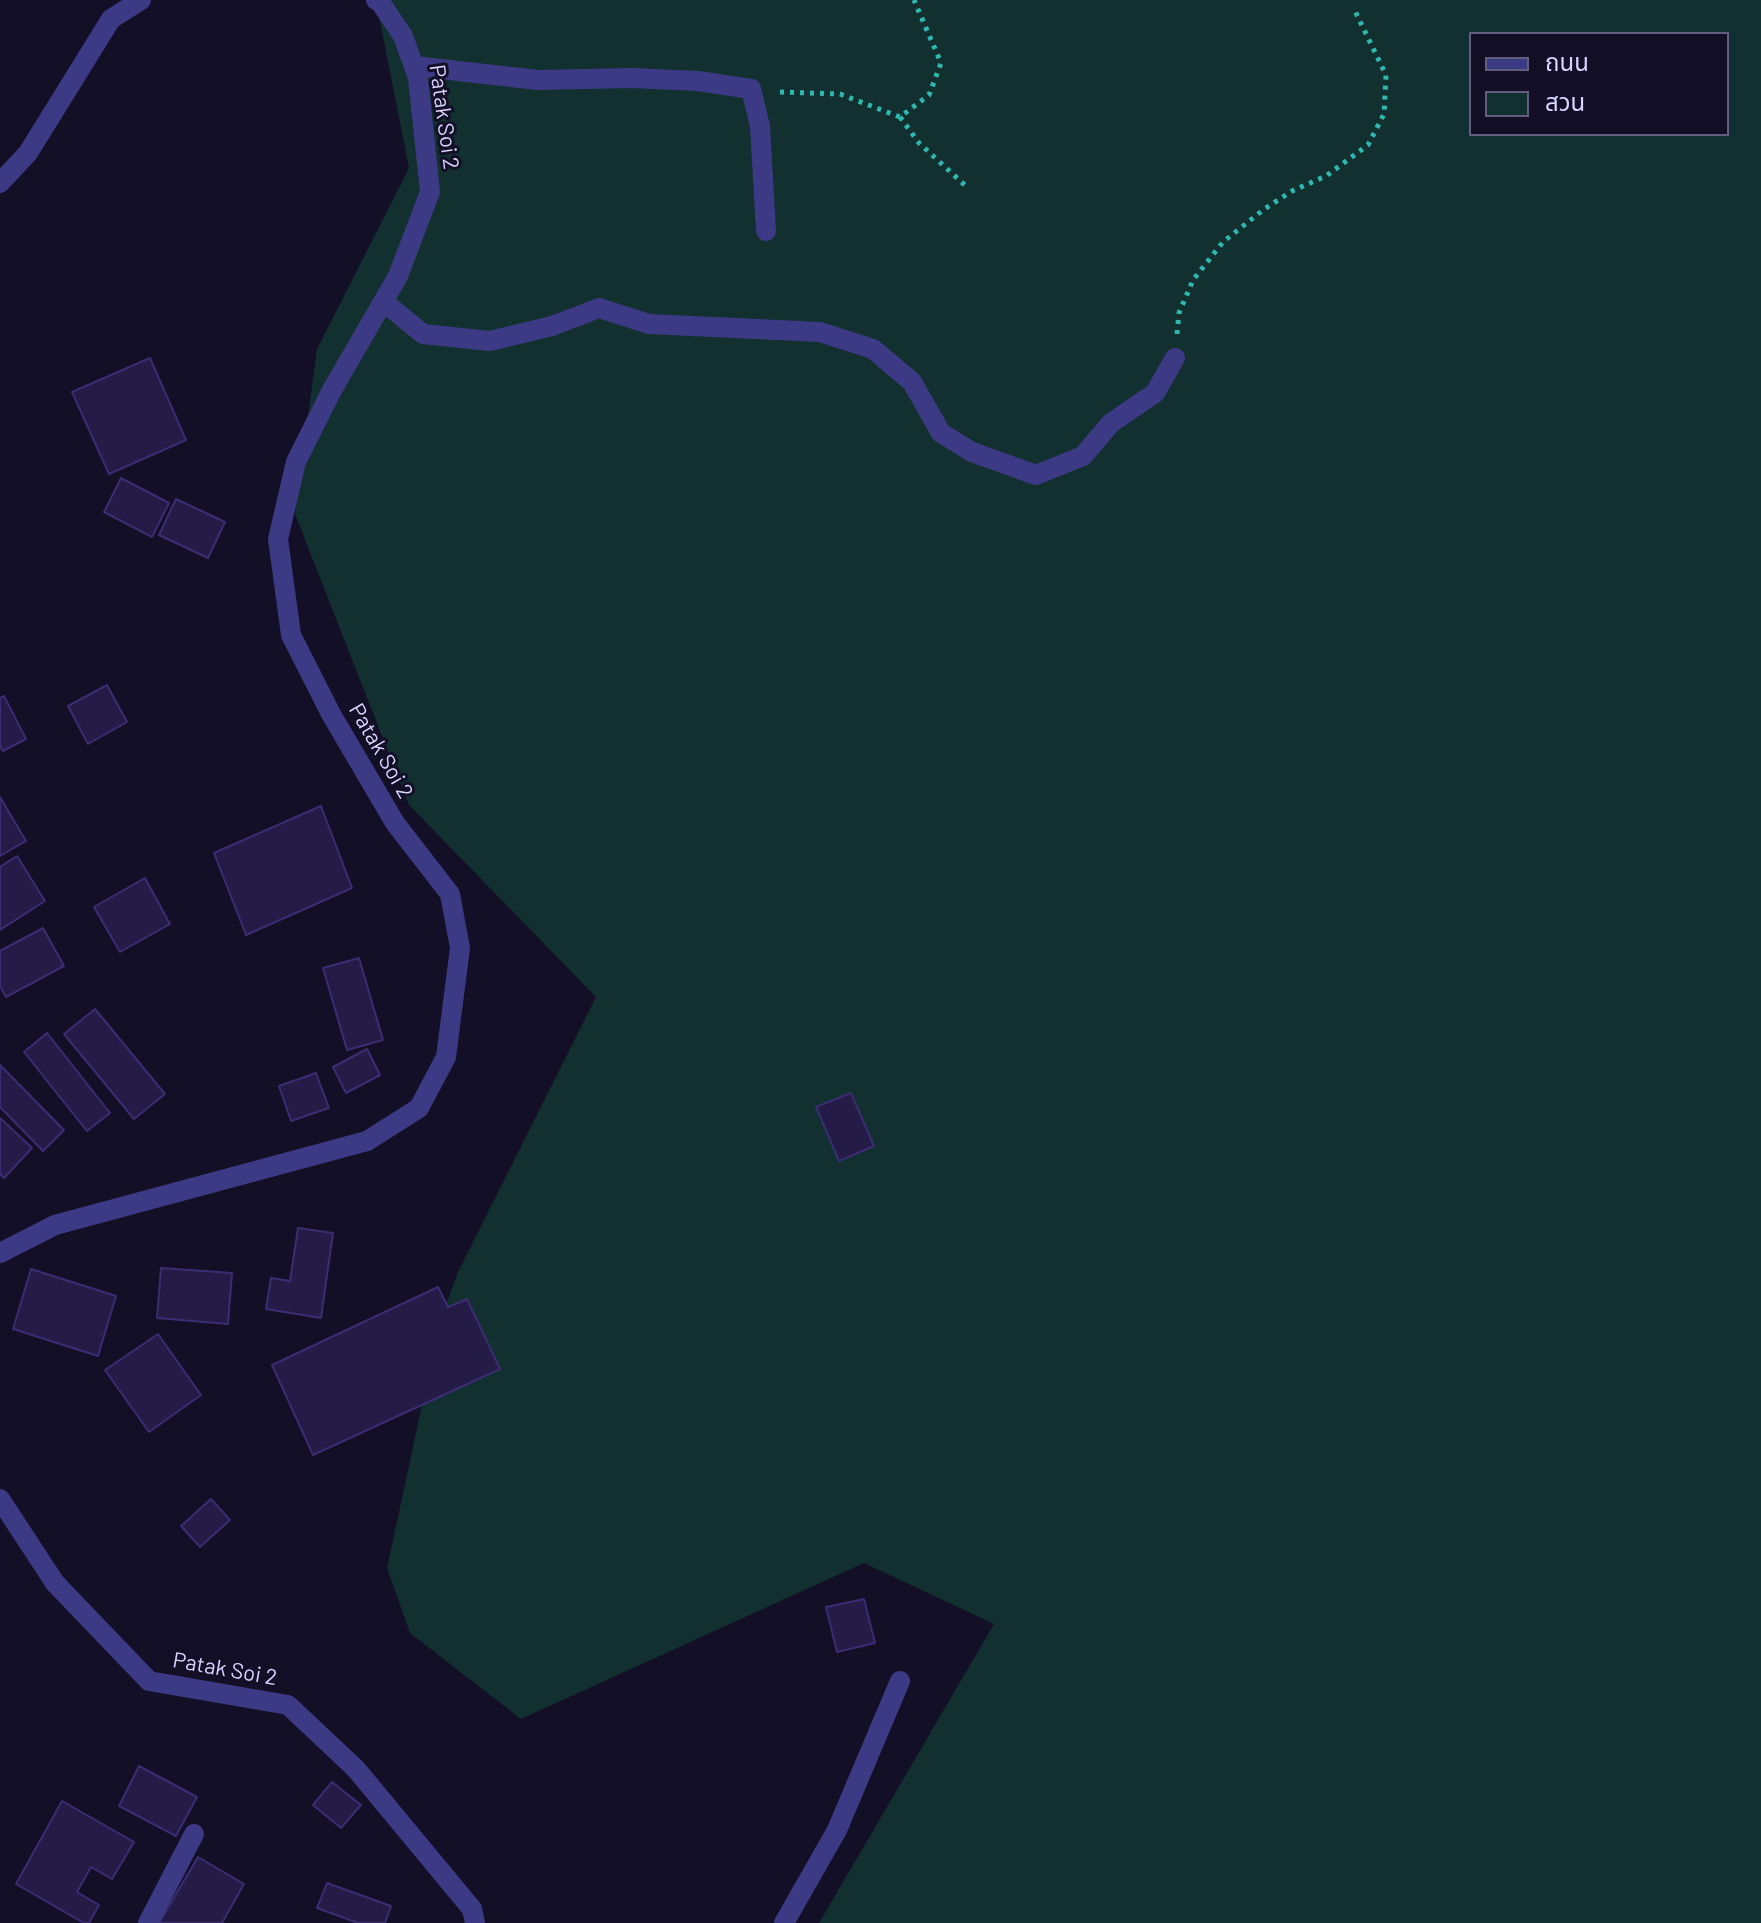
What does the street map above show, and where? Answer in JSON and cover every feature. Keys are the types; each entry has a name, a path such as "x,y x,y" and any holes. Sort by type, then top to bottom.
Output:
{"street":[{"path":"0,183 28,153 111,19 141,0"},
{"name":"Patak Soi 2","path":"0,1253 55,1225 367,1141 419,1108 446,1057 460,948 450,894 395,823 331,714 291,635 278,539 296,462 332,390 398,276 430,192 418,78 403,36 376,0"},
{"path":"414,66 538,80 632,78 698,81 751,89 760,126 766,231"},
{"path":"384,302 423,334 490,341 552,326 599,308 649,324 820,332 873,349 893,365 912,382 941,433 972,452 1036,475 1083,456 1111,423 1155,393 1175,358"},
{"name":"Patak Soi 2","path":"0,1499 55,1583 149,1681 288,1705 356,1769 472,1909 475,1923"},
{"path":"784,1923 837,1830 900,1681"},
{"path":"148,1923 194,1834"}],"path":[{"path":"900,117 929,95 941,63 914,0"},
{"path":"1175,358 1179,313 1193,280 1223,242 1263,210 1292,191 1326,176 1368,145 1384,114 1386,75 1355,11"},
{"path":"751,89 840,94 900,117 919,143 968,188"}],"green space":[{"path":"374,0 1761,0 1761,1923 819,1923 994,1624 864,1563 521,1719 410,1633 387,1568 440,1321 458,1272 596,997 409,805 295,514 317,349 409,168"}],"building":[{"path":"150,358 186,440 109,474 72,392"},
{"path":"121,478 169,503 152,537 104,512"},
{"path":"176,499 225,522 208,558 159,535"},
{"path":"107,685 127,722 88,744 68,706"},
{"path":"4,696 26,739 3,751 0,746 0,698"},
{"path":"0,797 26,841 0,856"},
{"path":"321,806 352,888 246,935 214,853"},
{"path":"17,856 45,901 0,930 0,867"},
{"path":"145,878 170,924 120,952 94,907"},
{"path":"43,928 64,966 6,997 0,986 0,951"},
{"path":"359,958 383,1040 347,1050 323,968"},
{"path":"95,1009 165,1094 134,1119 64,1034"},
{"path":"47,1033 110,1113 87,1131 24,1052"},
{"path":"367,1049 380,1075 346,1093 333,1067"},
{"path":"0,1065 64,1130 43,1151 0,1107"},
{"path":"316,1073 329,1108 291,1121 279,1086"},
{"path":"851,1093 874,1146 839,1161 816,1107"},
{"path":"0,1118 32,1148 4,1178 0,1174"},
{"path":"298,1228 333,1233 321,1318 266,1309 271,1278 290,1281"},
{"path":"161,1268 232,1273 228,1324 157,1318"},
{"path":"31,1269 116,1296 98,1356 13,1329"},
{"path":"438,1287 448,1307 467,1299 500,1369 313,1455 272,1365"},
{"path":"158,1334 201,1395 149,1432 105,1370"},
{"path":"211,1499 230,1520 200,1547 181,1526"},
{"path":"864,1599 875,1643 837,1652 826,1607"},
{"path":"139,1766 197,1797 176,1836 119,1806"},
{"path":"332,1782 361,1805 341,1828 313,1805"},
{"path":"62,1801 134,1842 112,1879 91,1867 77,1892 99,1905 89,1923 16,1884"},
{"path":"198,1857 244,1884 222,1923 159,1923"},
{"path":"327,1883 391,1906 385,1923 358,1923 317,1908"}]}
